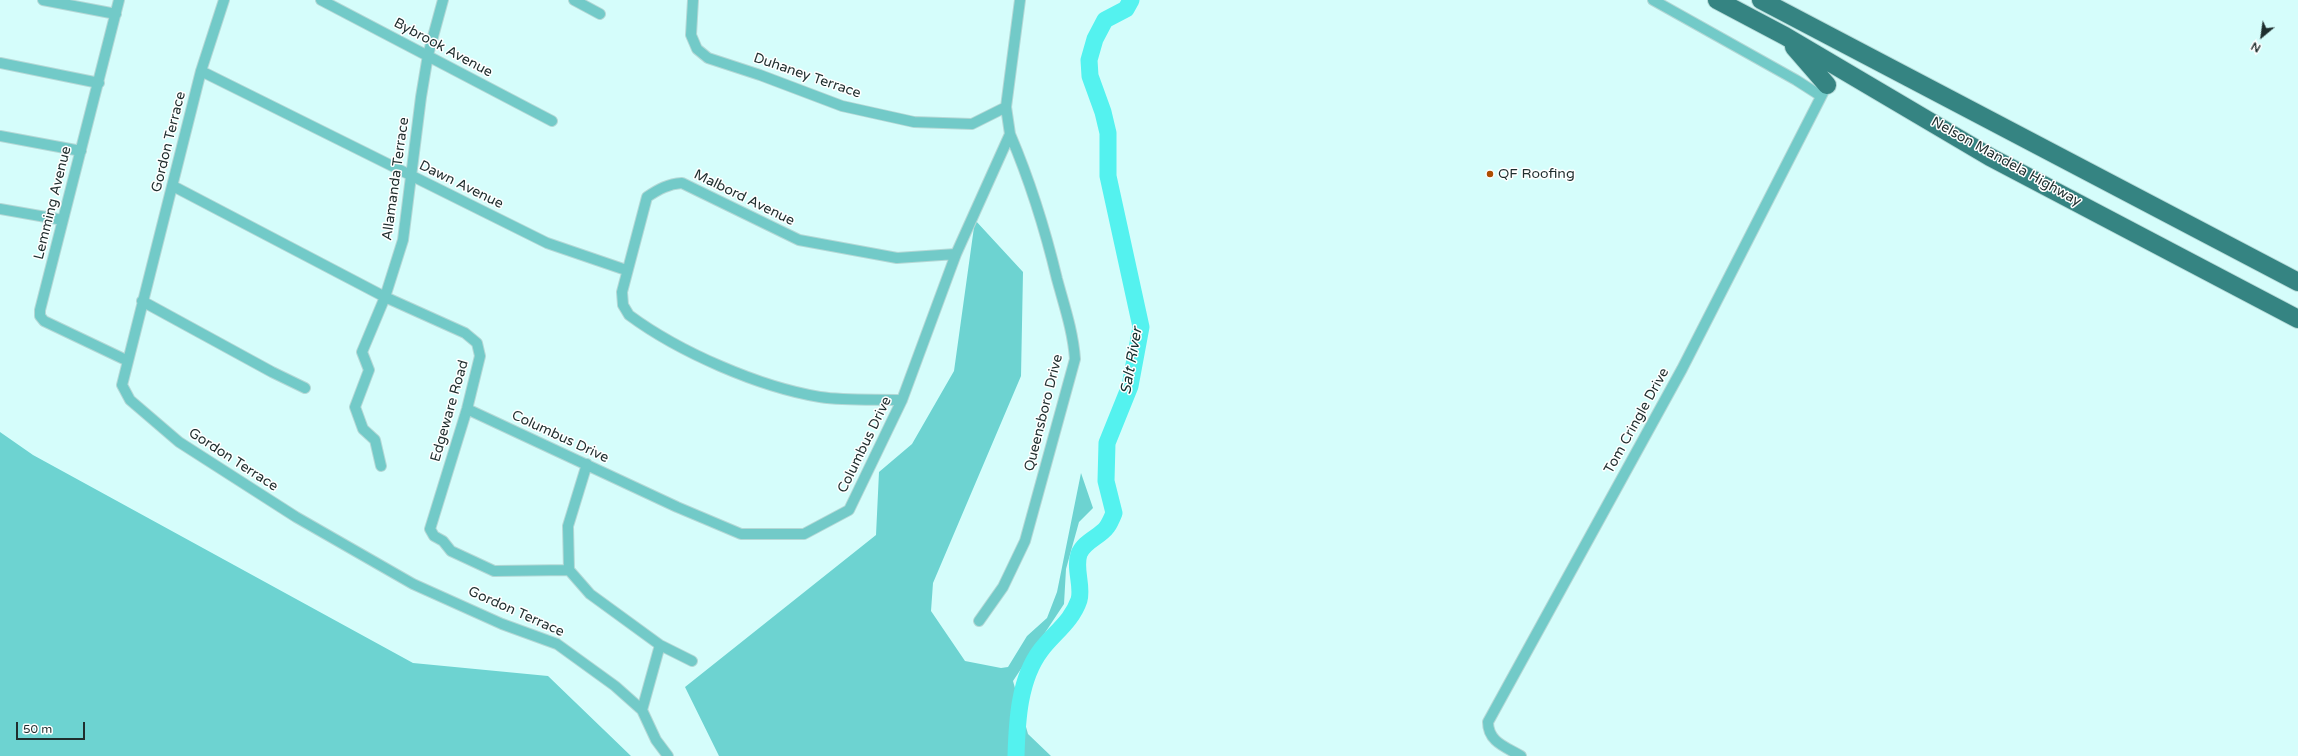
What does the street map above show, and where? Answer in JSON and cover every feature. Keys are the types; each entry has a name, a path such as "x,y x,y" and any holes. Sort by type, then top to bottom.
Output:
{"highway":[{"name":"Nelson Mandela Highway","path":"1717,0 1784,36 1990,157 2298,319"},
{"name":"Nelson Mandela Highway","path":"1760,0 2298,282"},
{"path":"1784,36 1824,91"}],"street":[{"path":"43,0 116,14"},
{"name":"Lemming Avenue","path":"119,0 40,310 40,316 44,321 128,361"},
{"name":"Gordon Terrace","path":"224,0 201,71 122,385 130,400 179,442 296,517 413,584 502,624 557,644 615,686 642,710 656,740 668,756"},
{"name":"Bybrook Avenue","path":"321,0 552,121"},
{"name":"Allamanda Terrace","path":"381,466 375,440 363,429 354,407 369,370 362,352 385,297 403,240 421,97 428,55 443,0"},
{"path":"574,0 600,14"},
{"name":"Duhaney Terrace","path":"693,0 691,34 697,49 708,58 760,75 842,106 914,122 972,124 1006,108"},
{"path":"1010,134 1006,108 1020,0"},
{"path":"1653,0 1789,76 1824,91"},
{"path":"0,63 99,83"},
{"name":"Dawn Avenue","path":"201,71 547,243 626,270"},
{"name":"Tom Cringle Drive","path":"1521,756 1494,739 1488,731 1488,722 1682,369 1824,91"},
{"name":"Columbus Drive","path":"467,409 741,534 804,534 849,510 902,400 956,254 1010,134"},
{"name":"Queensboro Drive","path":"979,621 1003,587 1025,541 1075,358 1073,338 1048,243 1027,174 1010,134"},
{"path":"0,136 81,151"},
{"name":"Malbord Avenue","path":"902,400 821,397 769,386 703,358 629,315 623,305 622,292 626,270 647,197 660,188 672,183 682,183 799,240 897,258 956,254"},
{"name":"Edgeware Road","path":"173,186 385,297 465,333 476,343 480,356 467,409 430,529 434,536 442,541 451,551 494,571 569,570"},
{"path":"0,209 63,220"},
{"path":"142,301 272,372 305,388"},
{"path":"587,464 568,526 569,570 590,594 660,645 692,661"},
{"path":"642,710 660,645"}],"shaded area":[{"path":"975,220 1023,272 1021,376 933,583 931,611 965,661 1001,668 1008,667 1027,636 1047,618 1057,592 1081,473 1093,508 1079,522 1066,569 1064,604 1013,681 1028,734 1051,756 719,756 685,687 876,535 879,472 912,444 954,371"},
{"path":"0,432 33,455 413,663 548,676 631,756 0,756"}],"waterway":[{"name":"Salt River","path":"1016,756 1017,729 1021,701 1028,674 1041,650 1067,621 1079,600 1080,589 1077,566 1081,550 1088,542 1104,530 1109,524 1114,513 1106,481 1107,443 1130,386 1141,327 1108,176 1108,133 1103,112 1090,76 1089,60 1095,39 1105,20 1126,9 1131,0"}],"place":[{"name":"QF Roofing","path":"1490,174"}]}
